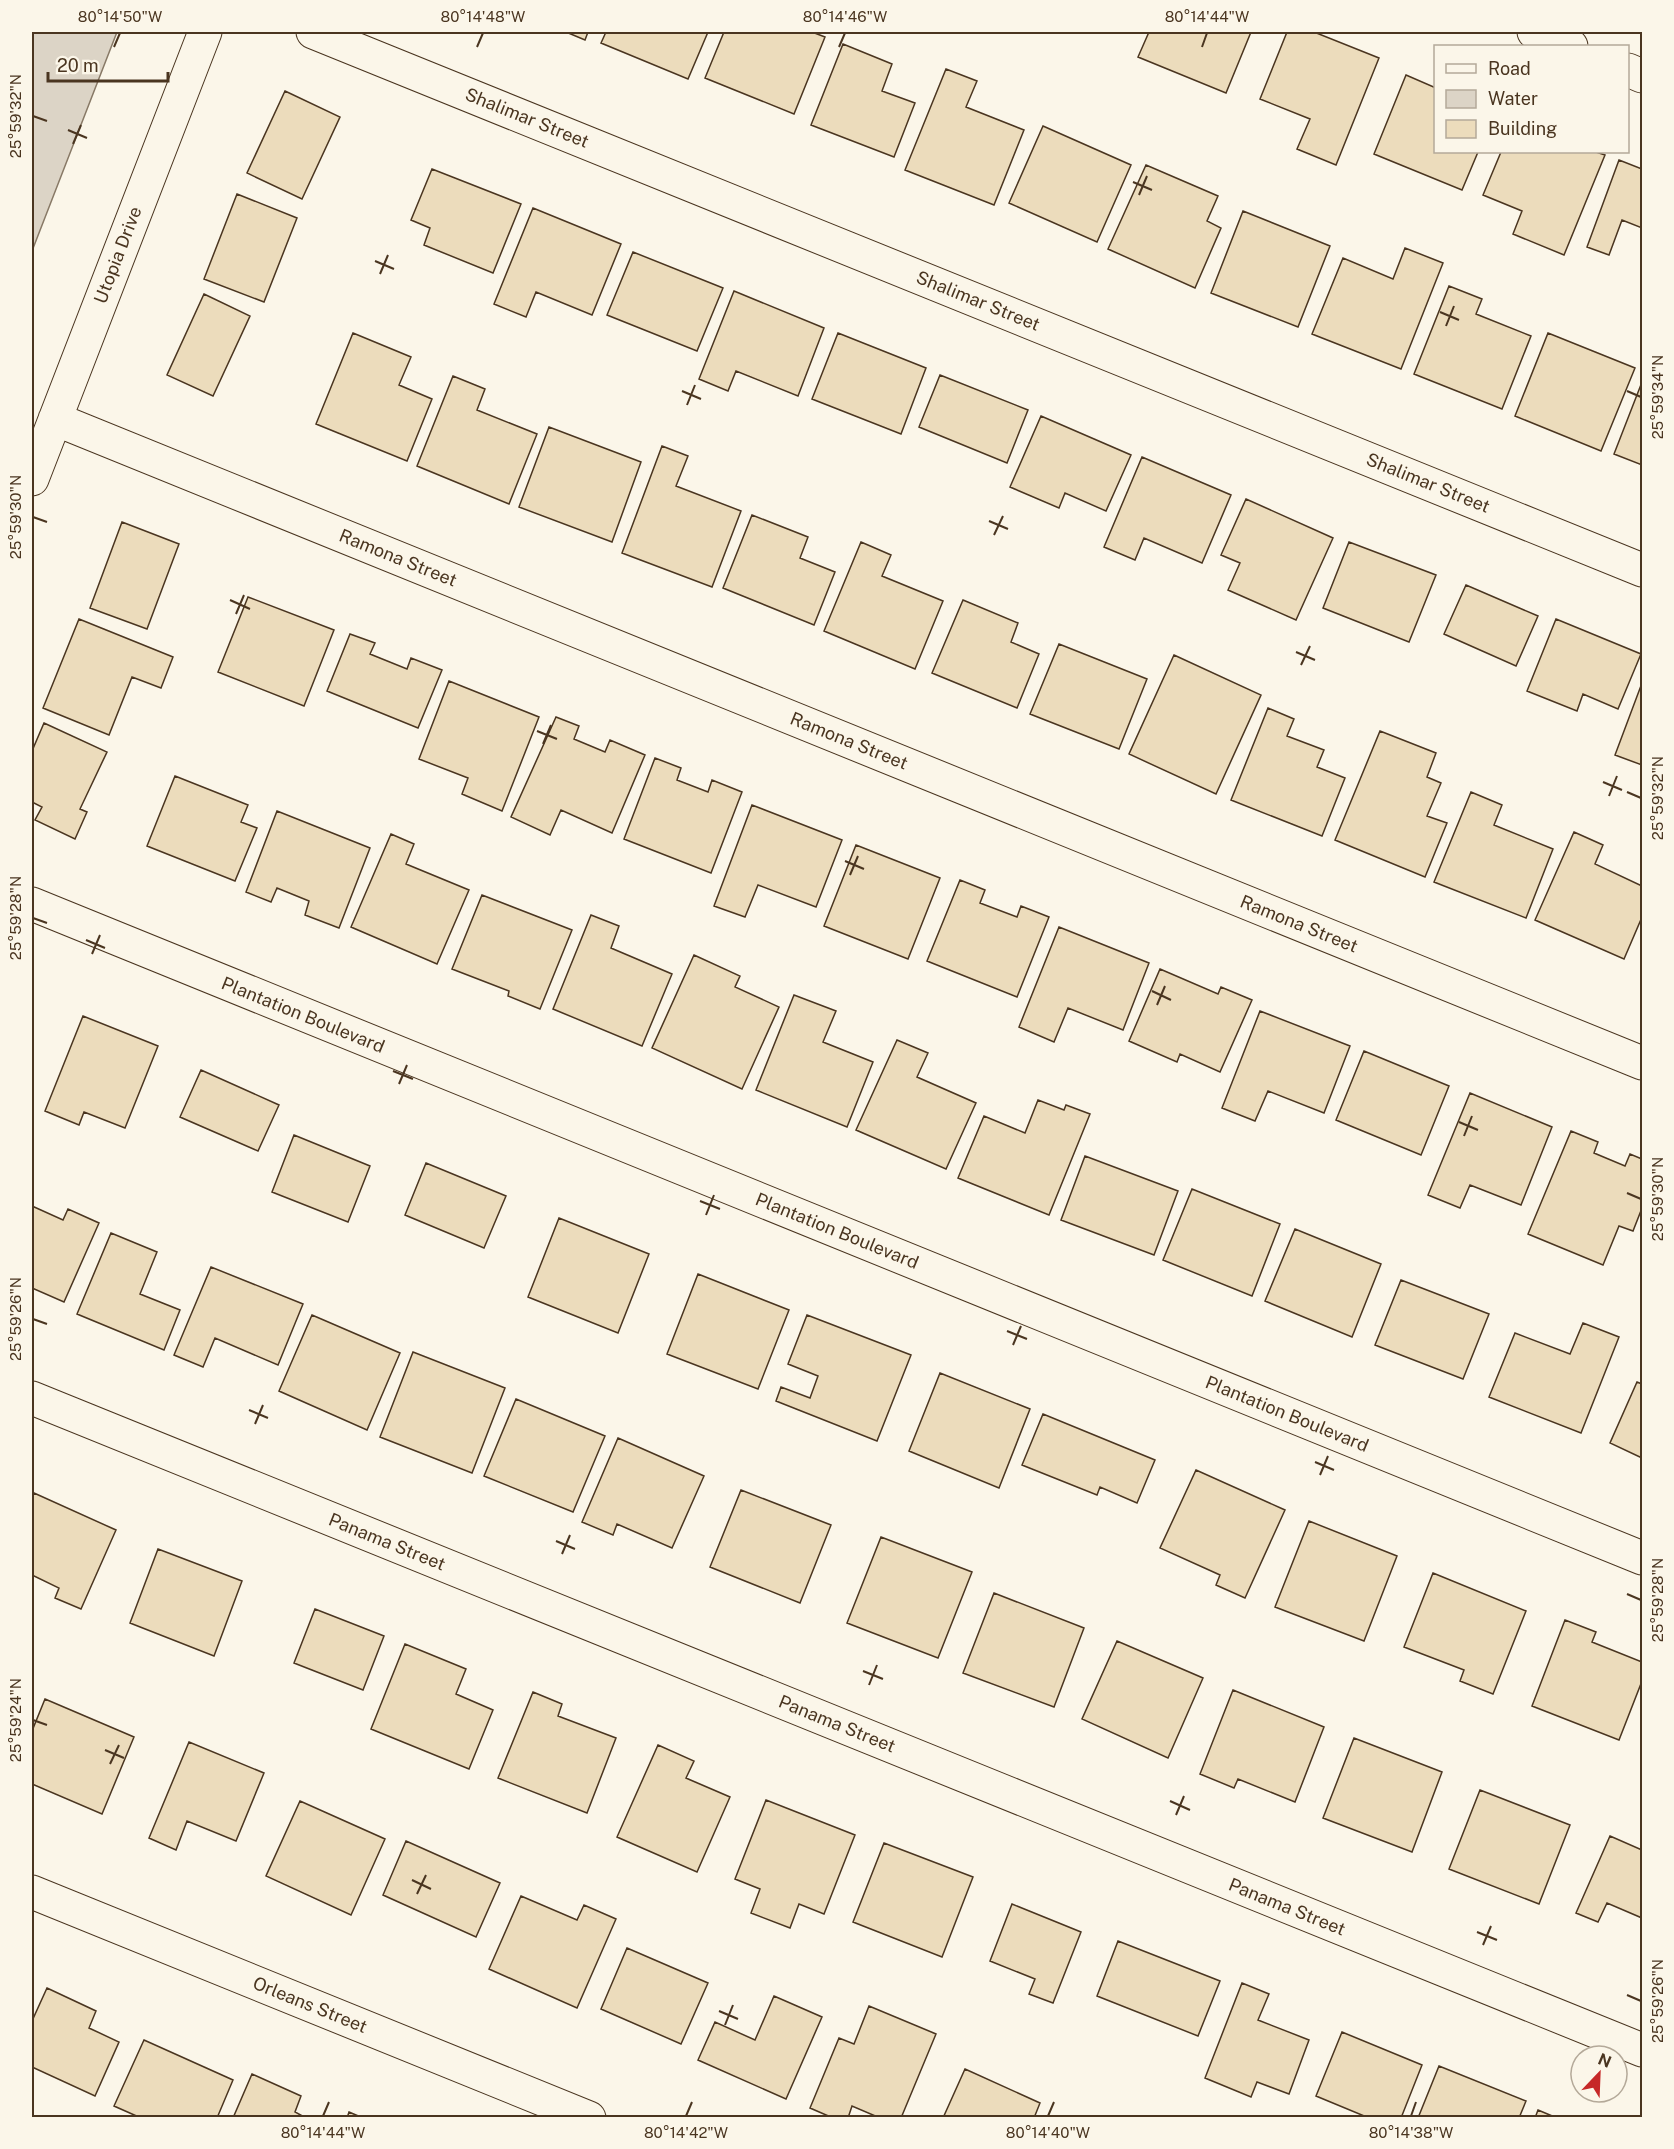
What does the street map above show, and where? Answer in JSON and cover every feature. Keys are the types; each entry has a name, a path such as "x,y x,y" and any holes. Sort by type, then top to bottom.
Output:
{"street":[{"name":"Utopia Drive","path":"32,479 205,32"},
{"name":"Shalimar Street","path":"313,32 1642,570"},
{"path":"1534,32 1567,45"},
{"name":"Ramona Street","path":"55,419 1642,1063"},
{"name":"Plantation Boulevard","path":"32,904 1642,1558"},
{"name":"Panama Street","path":"32,1398 1642,2050"},
{"name":"Orleans Street","path":"32,1892 590,2118"}],"water":[{"path":"32,32 117,32 32,251"}],"building":[{"path":"566,32 588,32 585,40"},
{"path":"606,32 708,32 688,79 601,43"},
{"path":"724,32 812,32 825,37 794,114 705,78"},
{"path":"1149,32 1251,32 1226,93 1138,57"},
{"path":"1287,32 1314,32 1379,58 1336,165 1297,149 1310,119 1260,99"},
{"path":"843,44 892,64 882,91 915,103 894,157 811,125"},
{"path":"946,69 977,81 966,107 1024,130 994,205 905,170"},
{"path":"1406,75 1434,87 1434,153 1478,153 1462,190 1374,154"},
{"path":"285,91 340,117 302,199 247,173"},
{"path":"1043,126 1131,165 1097,242 1009,203"},
{"path":"1501,153 1599,153 1605,155 1564,255 1513,234 1522,211 1483,195"},
{"path":"1619,160 1642,169 1642,228 1622,220 1609,255 1587,247"},
{"path":"1146,165 1218,196 1207,221 1221,228 1195,288 1108,249"},
{"path":"432,169 521,204 493,273 424,245 430,228 411,220"},
{"path":"237,194 297,218 264,302 204,279"},
{"path":"533,208 621,244 592,315 536,292 526,317 494,304"},
{"path":"1243,211 1330,246 1298,327 1211,293"},
{"path":"1405,248 1443,263 1401,369 1312,334 1343,258 1393,279"},
{"path":"633,252 723,288 697,351 607,315"},
{"path":"1449,286 1482,299 1476,314 1531,336 1502,409 1414,374"},
{"path":"734,291 824,328 798,396 736,371 728,391 699,379"},
{"path":"204,294 250,316 213,396 167,375"},
{"path":"353,333 411,357 399,385 432,399 407,461 316,424"},
{"path":"838,333 926,368 901,434 812,399"},
{"path":"1548,333 1635,368 1601,451 1515,416"},
{"path":"940,375 1028,410 1007,463 919,427"},
{"path":"453,376 485,389 477,410 537,434 509,504 417,466"},
{"path":"1642,382 1642,465 1614,454"},
{"path":"1041,416 1131,455 1106,511 1065,493 1059,508 1010,487"},
{"path":"549,427 641,462 612,542 519,507"},
{"path":"662,446 688,456 676,486 741,511 712,587 622,553"},
{"path":"1142,457 1231,495 1202,563 1144,538 1135,560 1104,547"},
{"path":"1246,499 1333,538 1296,620 1228,590 1240,563 1221,555"},
{"path":"752,515 808,537 800,558 835,572 814,625 723,588"},
{"path":"122,522 179,544 147,629 90,608"},
{"path":"861,542 891,555 882,576 943,601 915,669 824,631"},
{"path":"1349,542 1436,575 1409,642 1323,608"},
{"path":"1466,585 1538,616 1516,666 1444,634"},
{"path":"248,597 334,630 304,706 218,672"},
{"path":"963,600 1018,623 1011,642 1039,654 1017,708 932,673"},
{"path":"79,619 173,657 161,688 132,677 109,735 43,708"},
{"path":"1556,619 1641,654 1618,709 1583,694 1577,711 1527,691"},
{"path":"350,634 375,643 370,654 407,669 411,658 442,670 418,728 327,691"},
{"path":"1059,644 1147,679 1119,749 1030,714"},
{"path":"1174,655 1261,695 1216,794 1129,754"},
{"path":"449,681 539,717 502,811 462,794 468,778 419,759"},
{"path":"1642,683 1642,765 1615,755"},
{"path":"1268,708 1294,719 1287,736 1324,750 1317,767 1345,778 1322,836 1231,800"},
{"path":"556,717 579,726 574,739 605,752 610,740 645,755 612,833 561,810 550,835 511,817"},
{"path":"44,723 107,752 80,809 87,812 75,839 35,820 42,807 32,802 32,751"},
{"path":"1380,731 1436,753 1427,777 1441,783 1427,816 1447,823 1425,877 1335,840"},
{"path":"655,758 681,768 677,780 708,792 712,780 742,792 711,873 624,839"},
{"path":"175,776 248,805 241,822 257,828 235,881 147,846"},
{"path":"1471,792 1502,805 1494,825 1553,849 1526,918 1434,882"},
{"path":"752,805 842,840 816,907 758,885 745,917 714,906"},
{"path":"277,811 370,848 339,928 305,915 309,901 277,888 271,902 246,892"},
{"path":"1574,832 1603,845 1595,864 1642,886 1642,917 1624,959 1535,920"},
{"path":"391,834 414,844 406,864 469,890 437,964 351,927"},
{"path":"856,845 940,878 908,959 824,926"},
{"path":"960,880 985,890 980,903 1017,917 1021,906 1049,917 1017,997 927,961"},
{"path":"482,895 572,930 540,1009 508,996 509,991 452,969"},
{"path":"591,915 619,926 611,948 672,974 642,1046 553,1009"},
{"path":"1059,927 1149,963 1123,1030 1068,1008 1054,1042 1019,1027"},
{"path":"694,955 740,976 735,987 779,1007 742,1089 652,1048"},
{"path":"1160,969 1218,994 1221,987 1252,1000 1220,1072 1180,1054 1177,1062 1129,1041"},
{"path":"794,995 836,1011 823,1042 873,1062 847,1127 756,1090"},
{"path":"1260,1011 1350,1046 1324,1113 1268,1091 1255,1121 1222,1108"},
{"path":"83,1016 158,1046 125,1128 84,1112 79,1125 45,1111"},
{"path":"897,1040 928,1053 917,1077 976,1103 946,1169 856,1130"},
{"path":"1364,1051 1449,1086 1421,1155 1336,1120"},
{"path":"201,1070 279,1105 258,1151 180,1117"},
{"path":"1470,1093 1552,1127 1521,1205 1470,1185 1460,1208 1428,1195"},
{"path":"1038,1100 1064,1110 1066,1105 1090,1114 1049,1215 958,1178 984,1116 1025,1133"},
{"path":"1571,1131 1598,1142 1594,1153 1625,1166 1630,1154 1642,1159 1642,1208 1633,1231 1619,1226 1603,1265 1528,1234"},
{"path":"294,1135 370,1166 348,1222 272,1192"},
{"path":"1085,1156 1178,1191 1154,1255 1061,1220"},
{"path":"426,1163 506,1196 484,1248 405,1215"},
{"path":"1192,1189 1280,1224 1252,1296 1163,1260"},
{"path":"32,1206 63,1220 68,1209 99,1223 64,1302 32,1288"},
{"path":"559,1218 649,1254 618,1333 528,1297"},
{"path":"1295,1229 1381,1264 1352,1337 1265,1301"},
{"path":"111,1233 157,1252 140,1294 180,1310 164,1350 77,1314"},
{"path":"211,1267 303,1304 278,1365 215,1338 203,1367 174,1355"},
{"path":"698,1274 789,1310 758,1389 667,1354"},
{"path":"1401,1280 1489,1314 1463,1379 1375,1345"},
{"path":"312,1315 400,1353 367,1430 279,1391"},
{"path":"807,1315 911,1355 877,1441 776,1401 781,1387 810,1398 818,1376 788,1364"},
{"path":"1583,1323 1619,1337 1581,1433 1489,1397 1515,1333 1570,1354"},
{"path":"413,1352 505,1388 472,1473 380,1437"},
{"path":"940,1373 1030,1409 999,1488 909,1451"},
{"path":"1637,1382 1642,1384 1642,1458 1610,1443"},
{"path":"516,1399 605,1436 573,1512 484,1476"},
{"path":"1043,1414 1155,1460 1137,1503 1100,1487 1097,1495 1022,1465"},
{"path":"618,1438 704,1476 672,1548 617,1524 613,1535 582,1522"},
{"path":"1196,1470 1285,1510 1245,1598 1216,1585 1220,1575 1160,1548"},
{"path":"741,1490 831,1525 800,1603 710,1567"},
{"path":"34,1493 116,1530 81,1609 55,1598 59,1588 32,1575 32,1499"},
{"path":"1309,1521 1397,1556 1364,1641 1275,1607"},
{"path":"881,1537 972,1572 938,1658 847,1623"},
{"path":"158,1549 242,1581 214,1656 130,1623"},
{"path":"1433,1573 1526,1611 1493,1694 1460,1681 1464,1670 1404,1647"},
{"path":"994,1593 1084,1628 1054,1707 963,1673"},
{"path":"315,1609 384,1636 363,1690 294,1663"},
{"path":"1565,1620 1596,1632 1592,1642 1642,1662 1642,1681 1619,1740 1532,1706"},
{"path":"1117,1641 1203,1678 1168,1758 1082,1719"},
{"path":"405,1644 466,1669 456,1694 493,1710 469,1769 371,1729"},
{"path":"1233,1690 1324,1727 1295,1802 1238,1779 1234,1788 1200,1774"},
{"path":"533,1692 562,1704 558,1716 616,1738 587,1813 498,1778"},
{"path":"45,1699 134,1737 102,1814 32,1784 32,1731"},
{"path":"1354,1738 1442,1772 1412,1852 1323,1818"},
{"path":"189,1742 264,1773 236,1841 187,1821 176,1850 149,1838"},
{"path":"658,1745 694,1761 686,1778 730,1797 697,1872 617,1837"},
{"path":"1480,1790 1570,1825 1539,1904 1449,1869"},
{"path":"766,1800 855,1835 824,1914 799,1904 790,1928 751,1913 760,1889 735,1879"},
{"path":"300,1801 385,1839 351,1915 266,1876"},
{"path":"1610,1836 1642,1850 1642,1918 1607,1903 1598,1922 1576,1913"},
{"path":"406,1841 500,1883 476,1937 383,1895"},
{"path":"884,1843 973,1877 942,1957 853,1922"},
{"path":"521,1896 577,1920 584,1905 616,1919 577,2008 489,1969"},
{"path":"1012,1904 1081,1932 1053,2003 1029,1994 1035,1979 990,1961"},
{"path":"1118,1941 1220,1981 1198,2036 1097,1996"},
{"path":"627,1948 708,1983 681,2044 601,2009"},
{"path":"1242,1983 1269,1994 1258,2020 1309,2040 1289,2094 1257,2082 1251,2097 1205,2078"},
{"path":"47,1988 96,2011 89,2028 119,2042 95,2096 32,2067 32,2021"},
{"path":"774,1996 822,2017 786,2099 698,2060 715,2022 755,2040"},
{"path":"869,2006 936,2034 901,2118 880,2118 852,2106 848,2118 833,2118 810,2108 839,2038 854,2044"},
{"path":"1342,2032 1422,2065 1401,2118 1369,2118 1316,2096"},
{"path":"144,2040 233,2080 217,2118 141,2118 114,2106"},
{"path":"1439,2066 1526,2101 1519,2118 1418,2118"},
{"path":"965,2069 1040,2103 1034,2118 943,2118"},
{"path":"252,2074 301,2096 295,2112 306,2118 233,2118"},
{"path":"1538,2110 1557,2118 1535,2118"},
{"path":"349,2112 363,2118 347,2118"}]}
